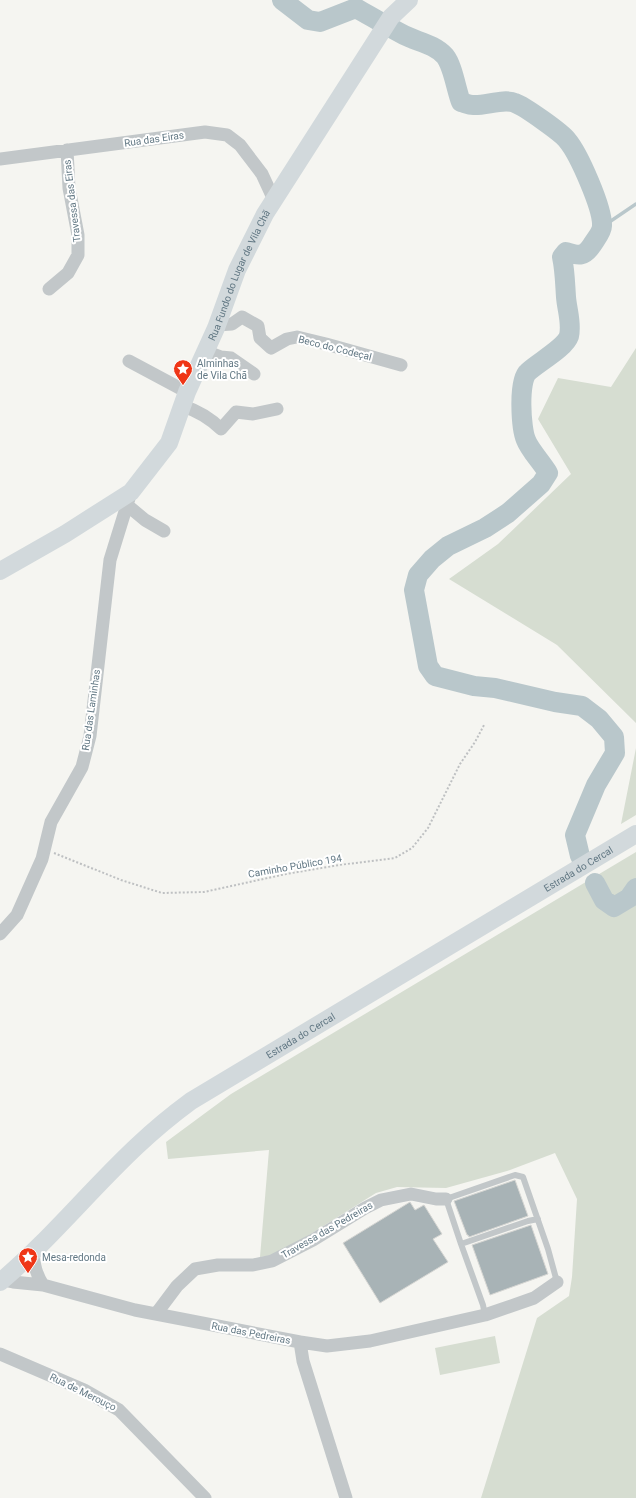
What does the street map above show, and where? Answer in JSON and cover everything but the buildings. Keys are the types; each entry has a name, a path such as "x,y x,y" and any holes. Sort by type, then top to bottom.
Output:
{"street":[{"name":"Rua Fundo do Lugar de Vila Chã","path":"0,571 129,498 169,443 185,399 217,325 237,270 265,214 391,17 409,0"},
{"name":"Rua das Eiras","path":"0,159 205,132 226,134 240,146 262,174 274,200"},
{"name":"Travessa das Eiras","path":"49,289 68,273 78,255 78,235 69,188 67,150"},
{"name":"Beco do Codeçal","path":"217,325 232,324 242,317 258,326 260,338 271,348 287,339 297,337 401,364"},
{"path":"206,351 221,357 231,358 254,374"},
{"path":"129,361 185,399 194,410 211,419 221,429 236,412 253,414 276,409"},
{"path":"129,498 145,520 164,531"},
{"name":"Rua das Laminhas","path":"0,934 17,915 42,859 50,822 82,767 90,736 110,560 129,498"},
{"name":"Estrada do Cercal","path":"2,1281 33,1252 136,1146 191,1101 636,834"},
{"name":"Travessa das Pedreiras","path":"156,1314 177,1286 195,1269 218,1265 253,1265 272,1261 313,1240 365,1208 382,1200 411,1194 436,1199 446,1199"},
{"path":"33,1252 37,1276 44,1285"},
{"name":"Rua das Pedreiras","path":"2,1281 44,1285 135,1310 300,1342 303,1361 346,1498"},
{"path":"300,1342 327,1346 370,1341 485,1315 534,1298 557,1282"},
{"name":"Rua de Merouço","path":"0,1354 84,1390 119,1410 205,1498"}],"lane":[{"path":"485,1315 483,1305 446,1199 516,1175 523,1177 538,1219 557,1282"},
{"path":"461,1244 538,1219"}],"path":[{"name":"Caminho Público 194","path":"44,849 121,880 162,893 204,892 286,874 338,865 395,858 412,848 428,828 460,764 475,742 484,725"}],"shaded area":[{"path":"636,348 636,723 557,645 449,579 498,544 571,474 538,419 558,378 611,387"},
{"path":"636,748 636,815 621,824"},
{"path":"636,852 636,1498 481,1498 537,1318 569,1296 572,1277 577,1199 555,1153 507,1171 446,1188 397,1187 376,1193 277,1255 260,1257 269,1150 168,1159 166,1142 231,1094"},
{"path":"495,1336 500,1363 440,1375 435,1348"}],"waterway":[{"path":"282,0 308,20 320,22 356,8 404,35 441,52 448,60 461,102 470,105 505,101 511,102 520,105 542,120 564,137 572,147 584,169 595,195 601,218 602,228 600,233 584,254 578,255 566,252 562,257 570,321 569,336 557,350 528,372 523,384 521,405 524,434 530,448 548,473 541,484 508,513 485,528 448,546 432,559 418,575 414,590 428,666 435,676 474,686 495,688 555,702 582,706 599,719 614,737 615,753 596,785 575,835 580,856"},
{"path":"602,227 636,204"},
{"path":"595,883 604,900 614,907 629,898 636,888"}],"place":[{"name":"Alminhas de Vila Chã","path":"183,386"},
{"name":"Mesa-redonda","path":"28,1274"}]}
